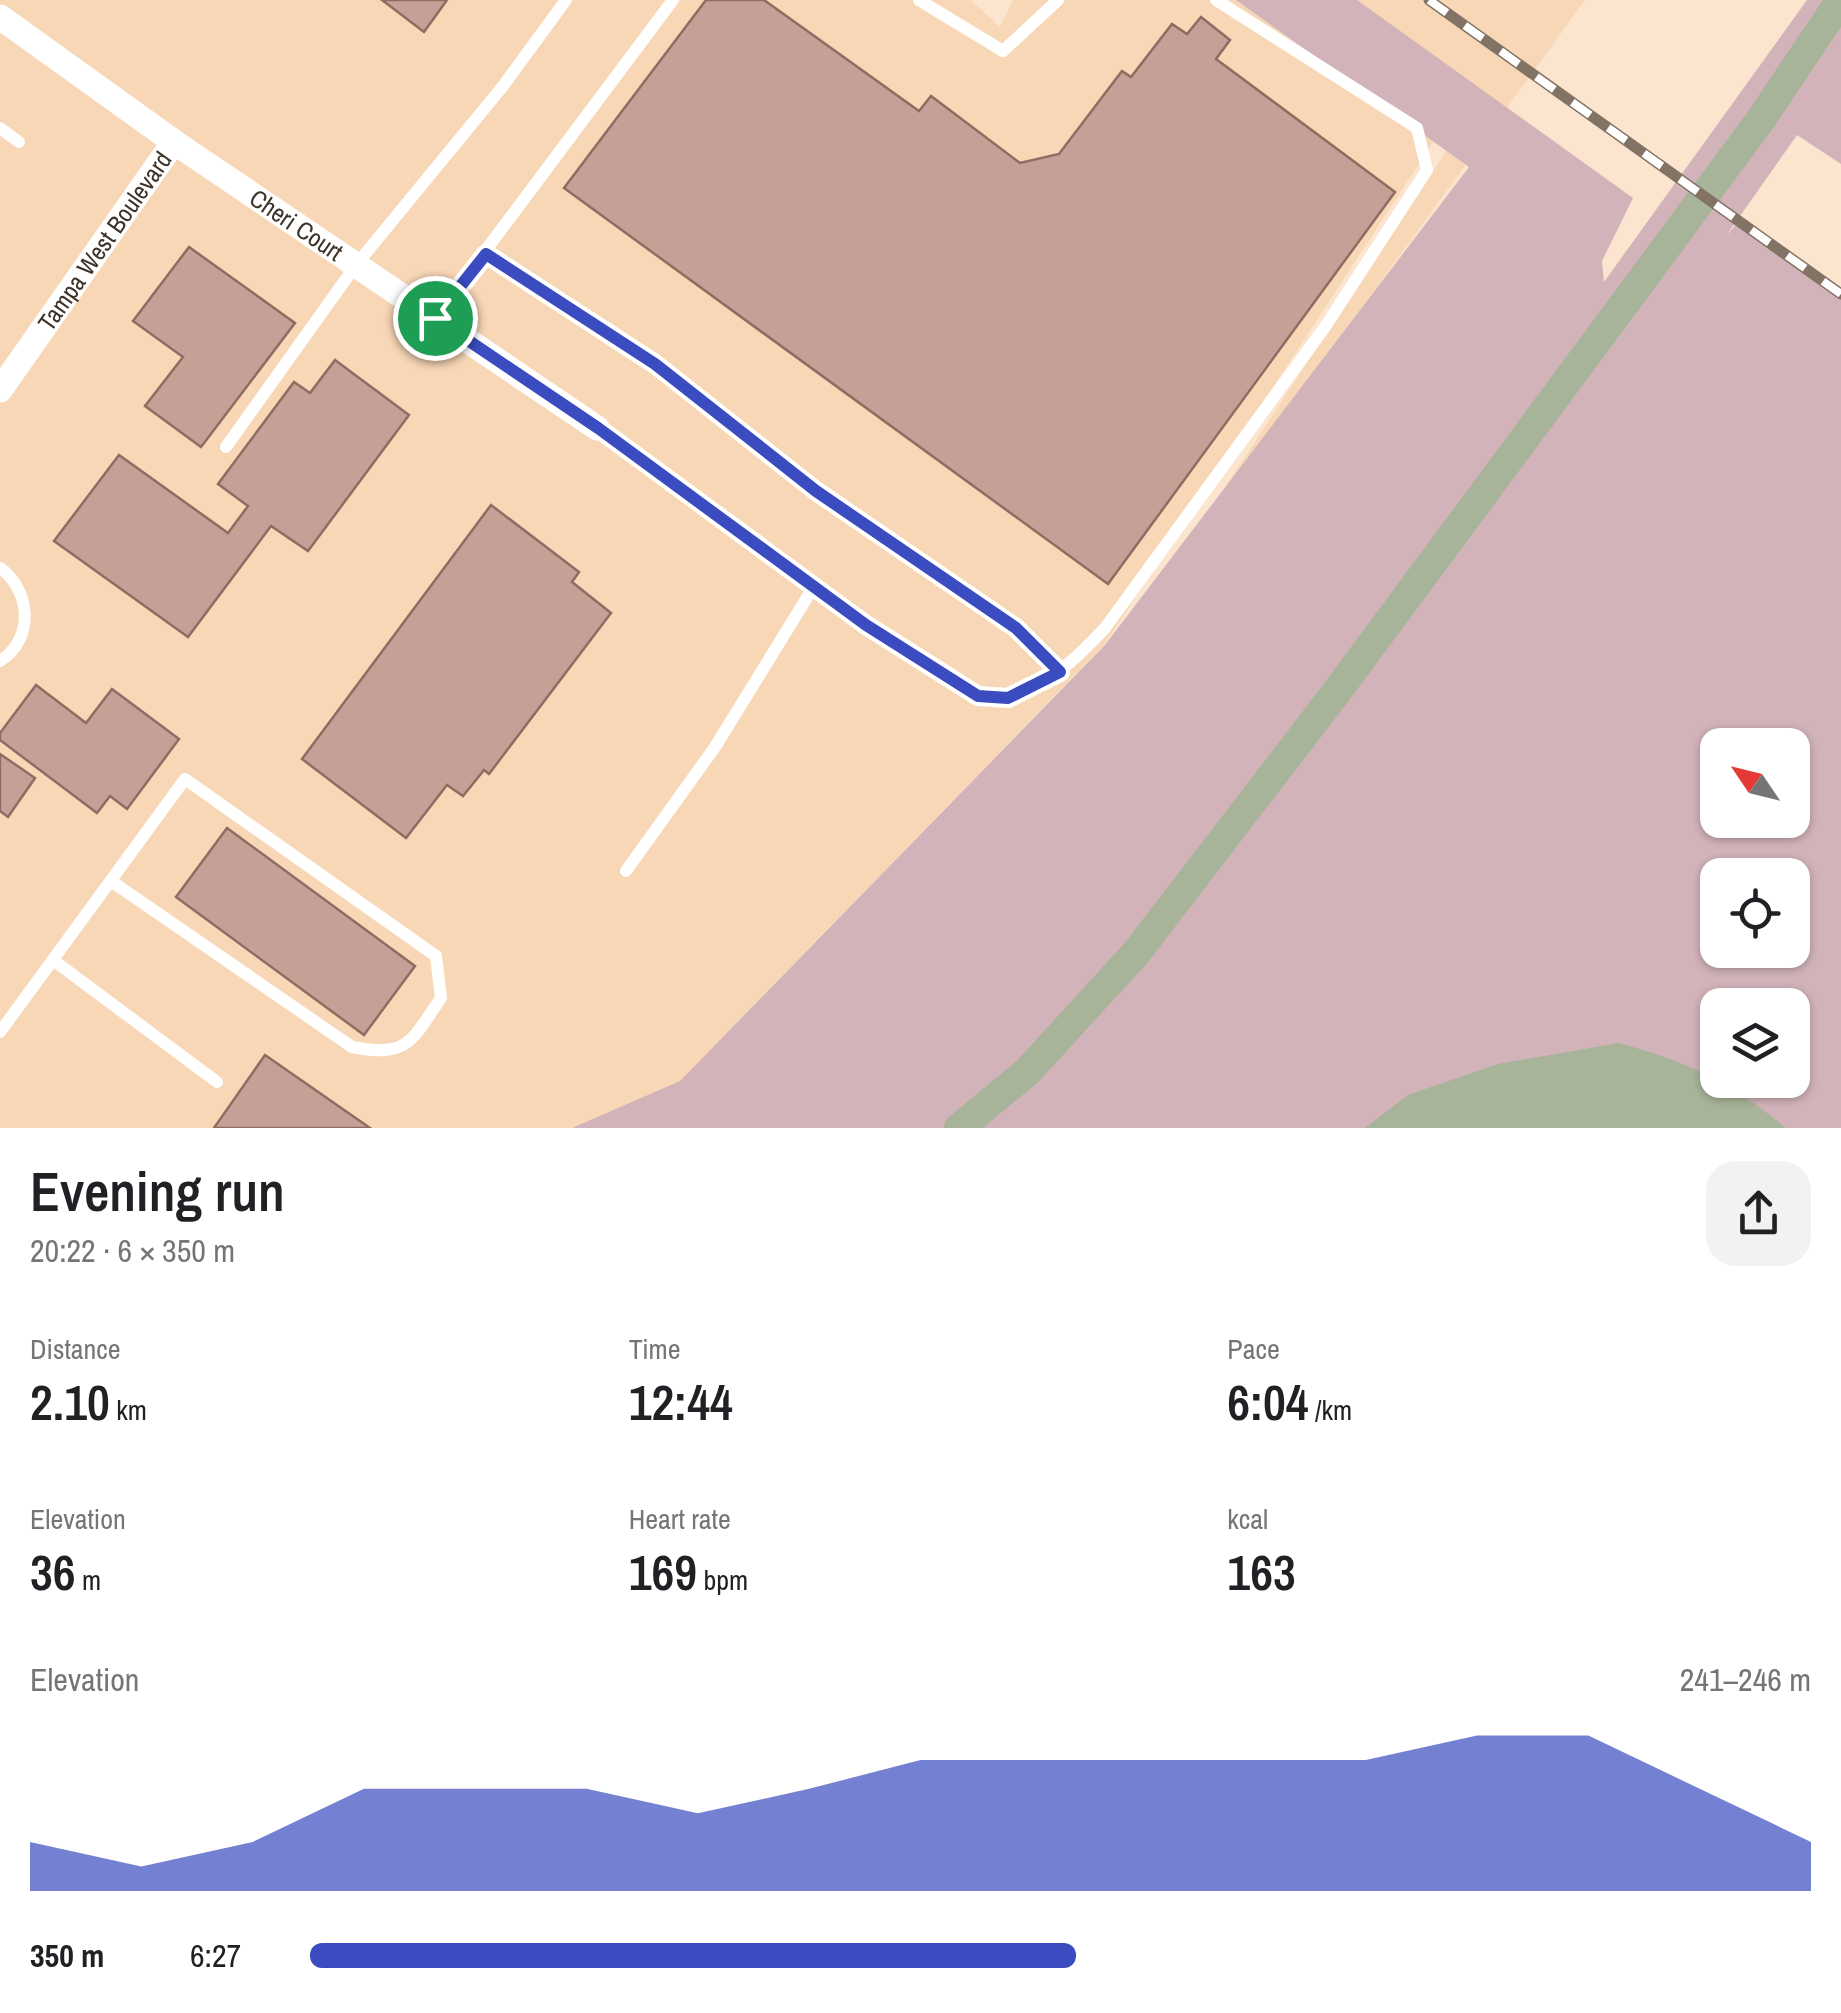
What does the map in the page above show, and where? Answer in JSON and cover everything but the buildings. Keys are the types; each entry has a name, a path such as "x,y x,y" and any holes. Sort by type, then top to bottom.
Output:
{"street":[{"name":"Cheri Court","path":"0,17 174,142 598,428"},
{"name":"Tampa West Boulevard","path":"0,390 174,142"}],"lane":[{"path":"226,448 356,265 473,124 566,0"},
{"path":"435,318 673,0"},
{"path":"918,0 1003,51 1058,0"},
{"path":"598,428 813,588 978,696 1008,698 1060,672 1105,628 1325,327 1427,170 1417,128 1216,0"},
{"path":"0,128 18,142"},
{"path":"486,254 655,364 816,491 1016,628 1060,672"},
{"path":"0,568 12,576 26,604 25,626 0,661"},
{"path":"626,871 714,747 813,588"},
{"path":"0,1032 185,780 436,956 441,998 410,1041 386,1054 352,1047 111,881"},
{"path":"53,960 218,1082"}],"shaded area":[{"path":"0,0 971,0 1000,27 1013,0 1236,0 1434,141 1105,644 680,1081 572,1128 0,1128"},
{"path":"1236,0 1357,0 1633,198 1602,261 1604,282 1807,0 1841,0 1841,164 1797,135 1726,236 1739,221 1841,294 1841,1128 572,1128 680,1081 1105,645 1469,167"},
{"path":"1258,0 1585,0 1161,585 1447,150"},
{"path":"1619,1043 1700,1072 1700,1098 1747,1098 1786,1128 1365,1128 1408,1095 1498,1064"}],"waterway":[{"path":"959,1128 1027,1072 1136,953 1335,694 1759,122 1841,0"}],"railway":[{"path":"1429,0 1841,294"}],"route":[{"path":"486,254 655,364 816,491 1016,628 1060,672 1008,698 978,696 768,557 598,428 435,318 486,254"}]}
